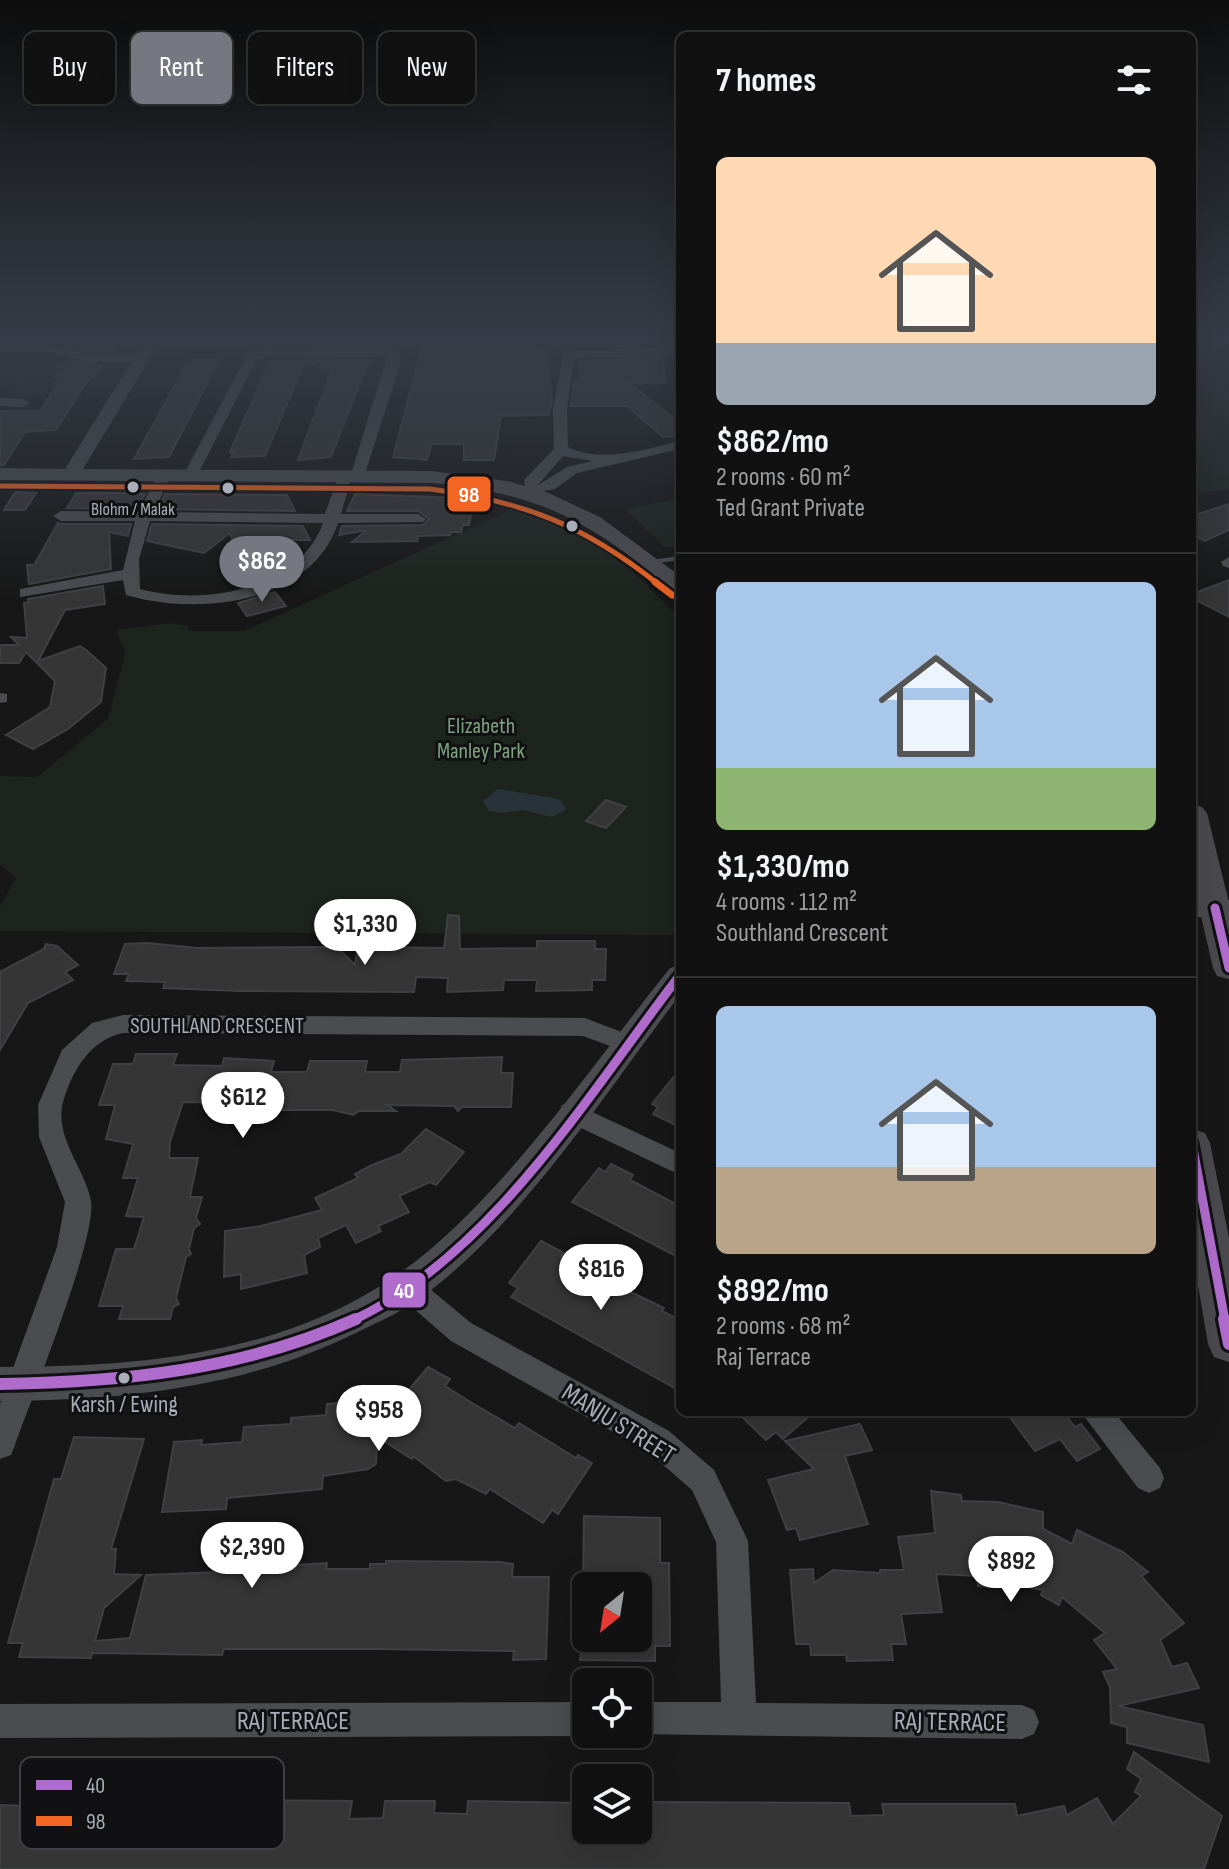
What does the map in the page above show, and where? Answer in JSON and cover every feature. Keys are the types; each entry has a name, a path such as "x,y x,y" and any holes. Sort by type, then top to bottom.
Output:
{"main road":[{"path":"1196,832 1229,968"},
{"path":"1196,1165 1229,1344"}],"street":[{"path":"71,474 100,427"},
{"path":"191,474 215,427"},
{"path":"164,475 129,554 132,592 166,600 209,598 268,586 295,572 320,546 370,427"},
{"path":"531,491 550,486 568,458 563,427"},
{"path":"531,491 531,480 568,458 617,458 676,446"},
{"path":"0,474 191,474 481,481 531,491 588,516 676,583"},
{"path":"61,516 146,516 228,530 330,517 418,519"},
{"path":"26,593 129,574"},
{"path":"10,1384 174,1377 229,1365 324,1334 408,1287 473,1230 676,982"},
{"name":"SOUTHLAND CRESCENT","path":"0,1445 10,1384 71,1247 78,1202 52,1137 50,1105 70,1056 100,1029 123,1024 585,1027 624,1042"},
{"path":"571,1112 676,1163"},
{"name":"MANJU STREET","path":"408,1287 461,1332 658,1441 703,1480 732,1541 739,1719"},
{"path":"1099,1416 1149,1478"},
{"name":"RAJ TERRACE","path":"0,1721 572,1719"},
{"name":"RAJ TERRACE","path":"652,1719 1022,1722"}],"lane":[{"path":"651,562 676,559"}],"green space":[{"path":"1196,427 1229,427 1229,490 1196,492"},
{"path":"676,499 676,547 666,548 625,509"},
{"name":"Elizabeth Manley Park","path":"523,504 588,539 628,568 676,616 676,929 671,935 0,931 0,906 16,878 0,864 0,776 37,777 108,719 125,654 116,630 171,623 188,626 189,631 244,631"}],"shaded area":[{"path":"498,789 554,798 562,801 566,810 552,817 522,810 489,811 483,801"}],"building":[{"path":"0,427 58,427 56,430 25,432 4,465 0,465"},
{"path":"152,427 184,427 169,457 134,459"},
{"path":"241,427 277,427 265,456 231,457 234,452 230,452"},
{"path":"310,427 343,427 331,457 298,460"},
{"path":"401,427 499,427 494,460 464,460 464,444 432,444 427,460 393,457"},
{"path":"652,427 676,427 676,436 663,437"},
{"path":"15,492 36,493 25,510 4,510"},
{"path":"76,493 145,494 137,509 67,508"},
{"path":"165,494 287,495 295,511 159,509"},
{"path":"355,494 458,498 457,502 467,502 465,508 472,509 469,525 463,525 461,532 451,532 450,535 418,536 417,541 352,542 367,530 339,535 342,526 423,525 429,519 418,511 347,511"},
{"path":"1229,504 1229,530 1205,541 1196,537 1196,515"},
{"path":"58,523 131,524 128,536 109,532 111,569 29,584 27,565 34,565"},
{"path":"152,524 303,526 310,540 274,540 273,547 237,553 230,533 204,553 147,541"},
{"path":"1229,580 1229,617 1196,600 1196,592"},
{"path":"103,586 105,604 65,610 38,661 80,646 106,668 101,702 68,729 33,749 6,735 50,707 55,681 26,652 19,663 0,663 0,645 19,645 11,637 27,638 24,603 29,602 28,599"},
{"path":"275,592 286,606 247,616 238,603"},
{"path":"606,800 626,807 606,828 586,821"},
{"path":"448,915 459,916 460,949 537,948 537,941 595,941 595,949 606,949 605,980 592,980 592,990 536,991 537,980 504,980 503,990 447,992 448,978 416,977 414,992 239,991 163,988 165,982 126,981 129,974 114,974 125,944 148,943 197,948 337,947 355,965 359,940 368,947 444,948"},
{"path":"46,944 57,946 78,965 65,972 73,980 28,1003 0,1050 0,972 44,949"},
{"path":"136,1054 177,1054 173,1065 222,1066 224,1058 274,1061 271,1072 307,1072 310,1061 367,1061 365,1072 400,1072 402,1060 502,1057 501,1073 513,1073 511,1107 462,1107 458,1111 454,1106 387,1105 396,1111 359,1111 353,1115 333,1110 274,1110 269,1113 265,1110 239,1110 240,1103 183,1102 170,1142 169,1158 198,1158 190,1197 202,1197 196,1218 200,1224 194,1228 189,1249 191,1254 186,1257 176,1298 179,1304 173,1307 170,1319 119,1319 123,1306 99,1306 116,1249 134,1249 144,1217 126,1216 138,1178 123,1178 133,1144 106,1139 115,1105 99,1105 113,1064 133,1064"},
{"path":"676,1074 676,1125 653,1114 658,1107 652,1104"},
{"path":"426,1129 464,1152 436,1185 430,1182 399,1196 409,1212 378,1226 381,1231 356,1243 346,1225 318,1238 320,1247 304,1255 307,1273 241,1289 241,1274 224,1277 225,1231 261,1226 322,1210 315,1198 358,1178 355,1174 372,1165 401,1154"},
{"path":"611,1164 633,1175 630,1180 676,1204 676,1256 572,1202 599,1168 605,1172"},
{"path":"541,1241 564,1253 561,1256 591,1272 594,1268 616,1281 614,1284 664,1308 662,1311 676,1318 676,1389 511,1297 518,1288 509,1283"},
{"path":"428,1367 450,1379 445,1386 472,1403 515,1428 519,1423 576,1458 578,1455 592,1463 558,1514 552,1510 543,1523 490,1489 486,1494 456,1479 446,1481 413,1456 412,1459 377,1437 376,1464 368,1469 323,1476 322,1489 227,1498 226,1509 162,1512 174,1442 202,1440 201,1445 242,1442 244,1427 291,1424 291,1418 326,1415 327,1404 348,1402 349,1395 368,1394 367,1406 398,1403"},
{"path":"741,1416 809,1416 783,1439 776,1432 766,1440"},
{"path":"1009,1416 1066,1416 1075,1427 1081,1424 1100,1449 1077,1461 1060,1439 1035,1451"},
{"path":"860,1424 872,1450 845,1456 868,1524 800,1540 796,1528 787,1530 768,1480 814,1469 785,1441"},
{"path":"74,1437 144,1439 111,1549 116,1549 114,1574 141,1575 104,1608 95,1641 130,1638 146,1575 220,1572 221,1568 295,1569 296,1565 327,1563 326,1569 370,1569 370,1564 386,1564 386,1561 500,1562 513,1564 512,1577 549,1577 546,1659 513,1660 514,1651 377,1649 224,1649 222,1655 92,1653 91,1658 19,1657 23,1643 8,1643 54,1479 61,1479"},
{"path":"931,1491 961,1495 962,1501 998,1502 1043,1512 1043,1529 1072,1544 1077,1530 1123,1552 1148,1572 1141,1576 1184,1623 1160,1640 1172,1667 1187,1663 1199,1688 1118,1706 1203,1725 1209,1762 1127,1743 1127,1727 1111,1723 1110,1687 1103,1672 1117,1669 1094,1640 1105,1633 1062,1597 1059,1605 1041,1595 1043,1590 995,1581 996,1587 978,1586 977,1576 936,1574 942,1612 901,1614 906,1644 891,1644 893,1660 847,1661 846,1655 811,1655 810,1644 796,1644 790,1570 813,1569 814,1583 833,1570 880,1573 880,1570 904,1570 898,1537 935,1533"},
{"path":"584,1516 660,1518 660,1563 669,1563 670,1646 655,1646 655,1661 580,1660 581,1652 652,1652 652,1572 583,1572"},
{"path":"1134,1752 1222,1816 1204,1869 0,1869 0,1805 20,1806 20,1849 284,1849 284,1800 352,1801 349,1819 383,1818 385,1801 435,1801 434,1813 467,1814 468,1801 572,1803 572,1844 652,1844 652,1802 849,1803 851,1816 884,1815 882,1804 1015,1804 1017,1816 1064,1806 1067,1815 1097,1798 1113,1824 1141,1796 1135,1792 1141,1779 1127,1769"}],"transit line":[{"name":"98","path":"0,486 430,489 469,494 502,500 561,520 614,551 672,595"},
{"name":"40","path":"1215,908 1229,968"},
{"name":"40","path":"0,1384 105,1380 211,1366 313,1338 361,1316 406,1289 444,1259 481,1223 552,1142 676,980"},
{"name":"40","path":"1196,1165 1229,1344"}],"place":[{"name":"Blohm / Malak","path":"133,487"},
{"name":"Karsh / Ewing","path":"124,1378"}]}
